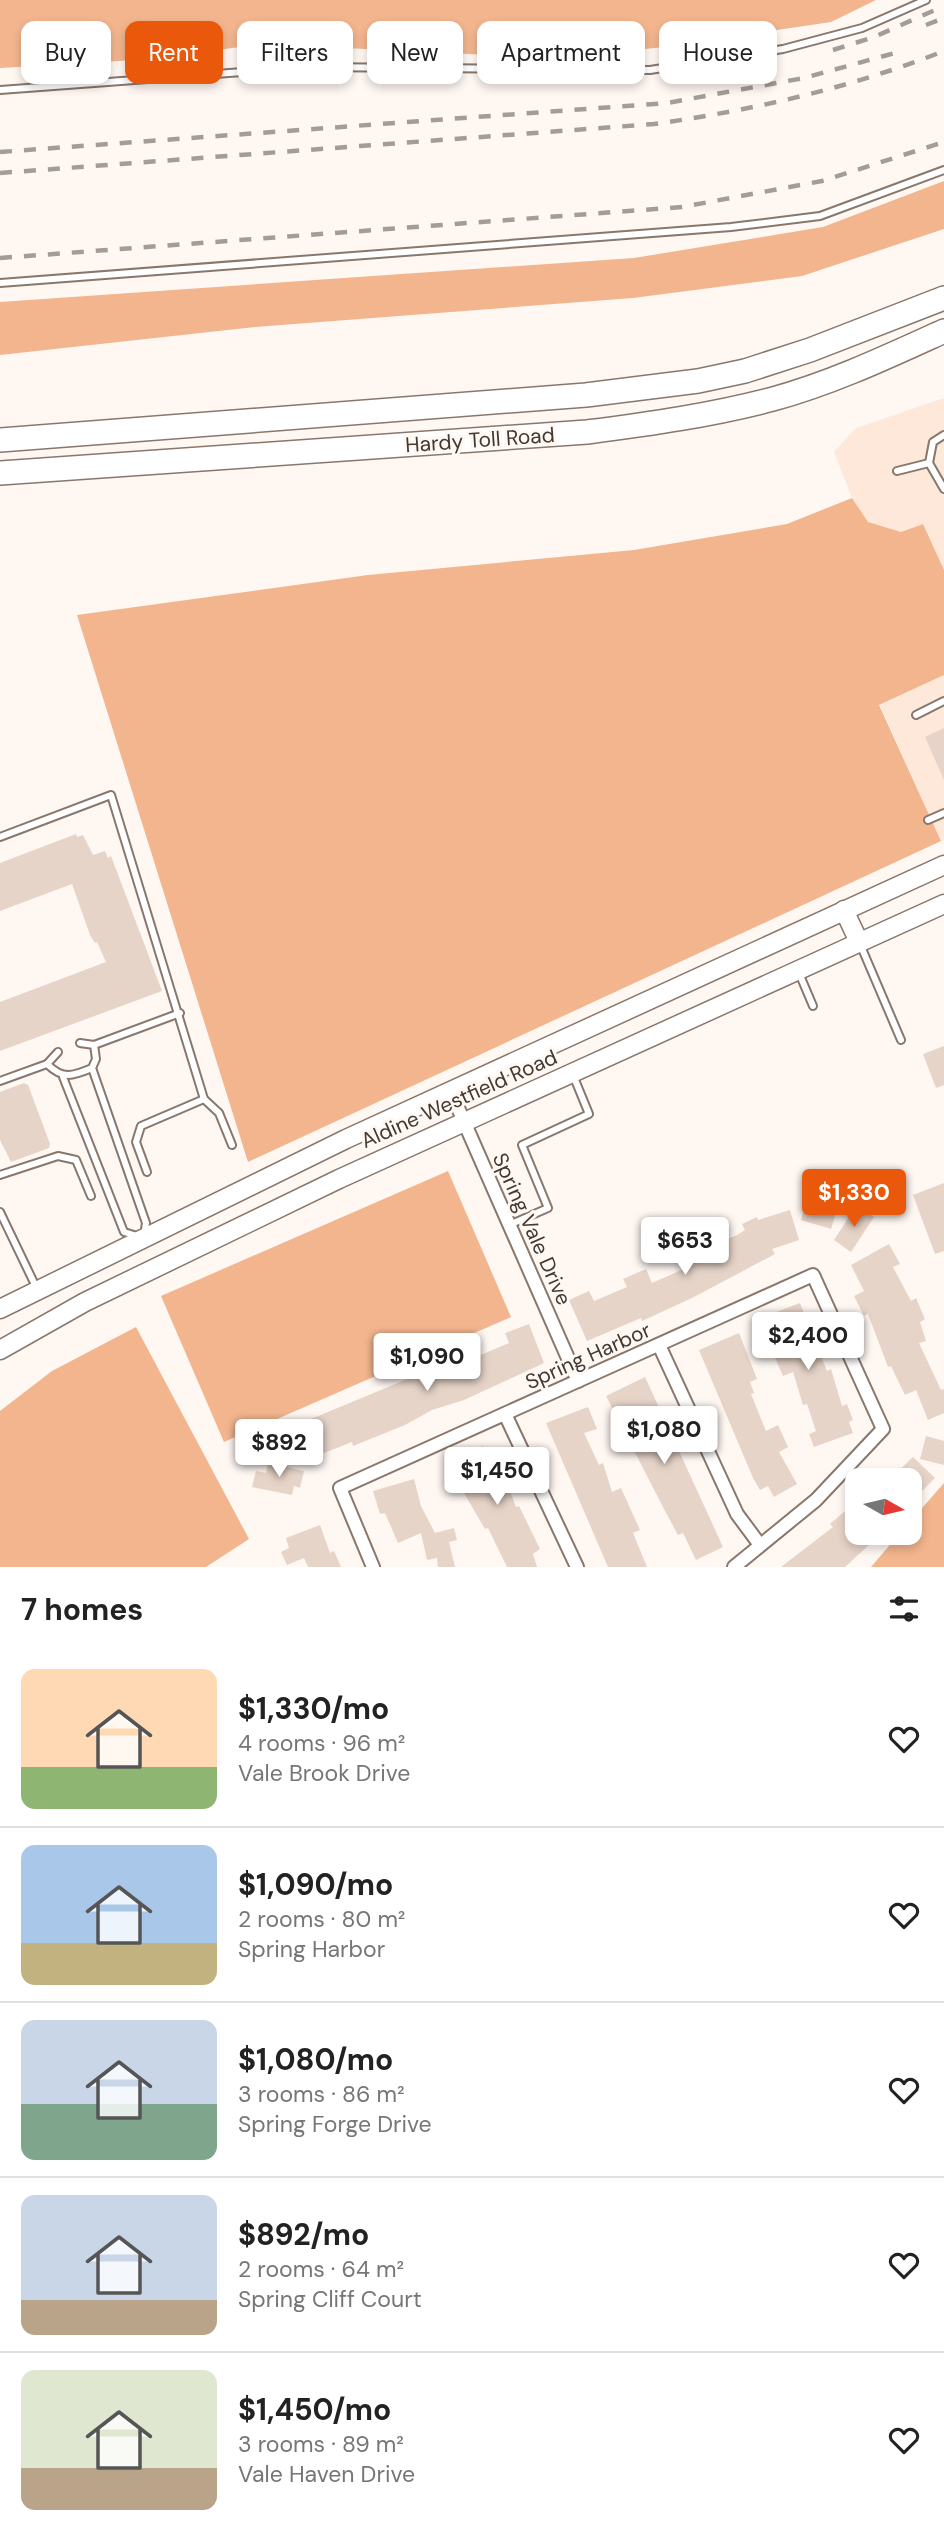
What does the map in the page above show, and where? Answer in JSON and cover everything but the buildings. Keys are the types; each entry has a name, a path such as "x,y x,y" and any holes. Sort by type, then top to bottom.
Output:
{"highway":[{"name":"Hardy Toll Road","path":"0,440 586,396 698,381 745,371 810,350 944,298"},
{"name":"Hardy Toll Road","path":"0,473 587,432 684,419 775,399 854,370 944,331"}],"main road":[{"name":"Aldine Westfield Road","path":"0,1309 346,1139 944,865"},
{"name":"Aldine Westfield Road","path":"0,1350 85,1301 339,1179 944,904"},
{"path":"844,911 859,942"},
{"path":"144,1238 155,1269"}],"street":[{"name":"Spring Vale Drive","path":"451,1092 578,1381"},
{"name":"Spring Harbor","path":"373,1567 340,1488 813,1275 883,1429 816,1500 760,1545"},
{"path":"659,1345 737,1514 760,1545 734,1567"},
{"path":"505,1414 578,1567"}],"lane":[{"path":"0,90 311,67 650,70 783,49 862,28 926,0"},
{"path":"0,283 731,227 820,216 944,170"},
{"path":"944,435 933,442 929,463 944,489"},
{"path":"897,471 929,463"},
{"path":"916,715 944,701"},
{"path":"0,836 111,795 180,1013 204,1099 219,1113 232,1145"},
{"path":"928,820 944,813"},
{"path":"859,942 901,1040"},
{"path":"799,971 813,1006"},
{"path":"80,1043 94,1045 180,1013"},
{"path":"47,1064 63,1077 124,1232 144,1238 146,1223 92,1068 96,1059 94,1045"},
{"path":"0,1081 47,1064 58,1052"},
{"path":"63,1077 92,1068"},
{"path":"509,1225 548,1208 522,1145 589,1114 572,1073"},
{"path":"147,1172 136,1142 141,1126 204,1099"},
{"path":"0,1175 58,1156 66,1156 76,1160 91,1196"},
{"path":"0,1212 37,1289"}],"shaded area":[{"path":"0,0 876,0 831,22 777,30 777,21 659,21 659,47 645,49 645,21 477,21 477,54 463,54 463,21 367,21 367,49 353,48 353,21 237,21 237,47 223,49 223,21 125,21 125,61 111,61 111,21 21,21 21,67 0,68"},
{"path":"944,181 944,229 802,276 633,298 255,327 0,355 0,302 634,258 823,227"},
{"path":"944,398 944,570 923,524 901,532 868,522 852,498 834,452 856,428"},
{"path":"852,498 868,522 901,532 923,524 944,570 944,675 879,705 941,841 248,1162 77,615 368,575 634,550 787,524"},
{"path":"944,675 944,840 941,841 880,705"},
{"path":"448,1171 511,1317 224,1442 161,1296"},
{"path":"136,1327 249,1539 206,1567 0,1567 0,1411 52,1371"},
{"path":"944,1483 944,1567 871,1567 890,1545 922,1545 922,1508"}],"railway":[{"path":"833,50 874,37 944,6"},
{"path":"926,25 944,18"},
{"path":"0,152 667,103 804,78 902,51"},
{"path":"0,173 654,124 728,112 837,87 944,51"},
{"path":"0,258 682,207 822,181 944,142"}]}
